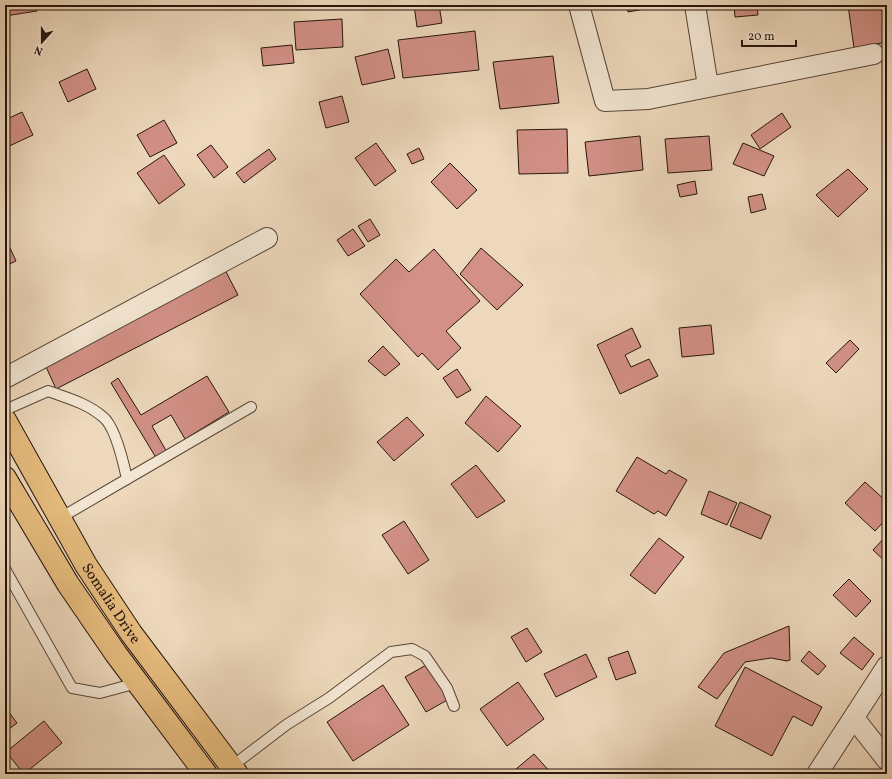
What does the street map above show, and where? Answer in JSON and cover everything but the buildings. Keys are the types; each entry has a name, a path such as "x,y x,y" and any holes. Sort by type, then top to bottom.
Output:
{"main road":[{"name":"Somalia Drive","path":"5,420 86,565 131,633 234,770"},
{"name":"Somalia Drive","path":"5,478 68,584 137,683 206,774"}],"street":[{"path":"579,5 605,101 648,99 874,54"},
{"path":"695,5 708,86"},
{"path":"5,378 267,238"},
{"path":"816,774 887,666"},
{"path":"854,718 887,760"}],"lane":[{"path":"5,410 48,392 81,403 105,418 122,452 127,479"},
{"path":"60,518 251,407"},
{"path":"5,569 72,688 100,693 137,683"},
{"path":"234,770 286,726 329,698 391,652 412,649 426,656 447,688 454,706"}]}
